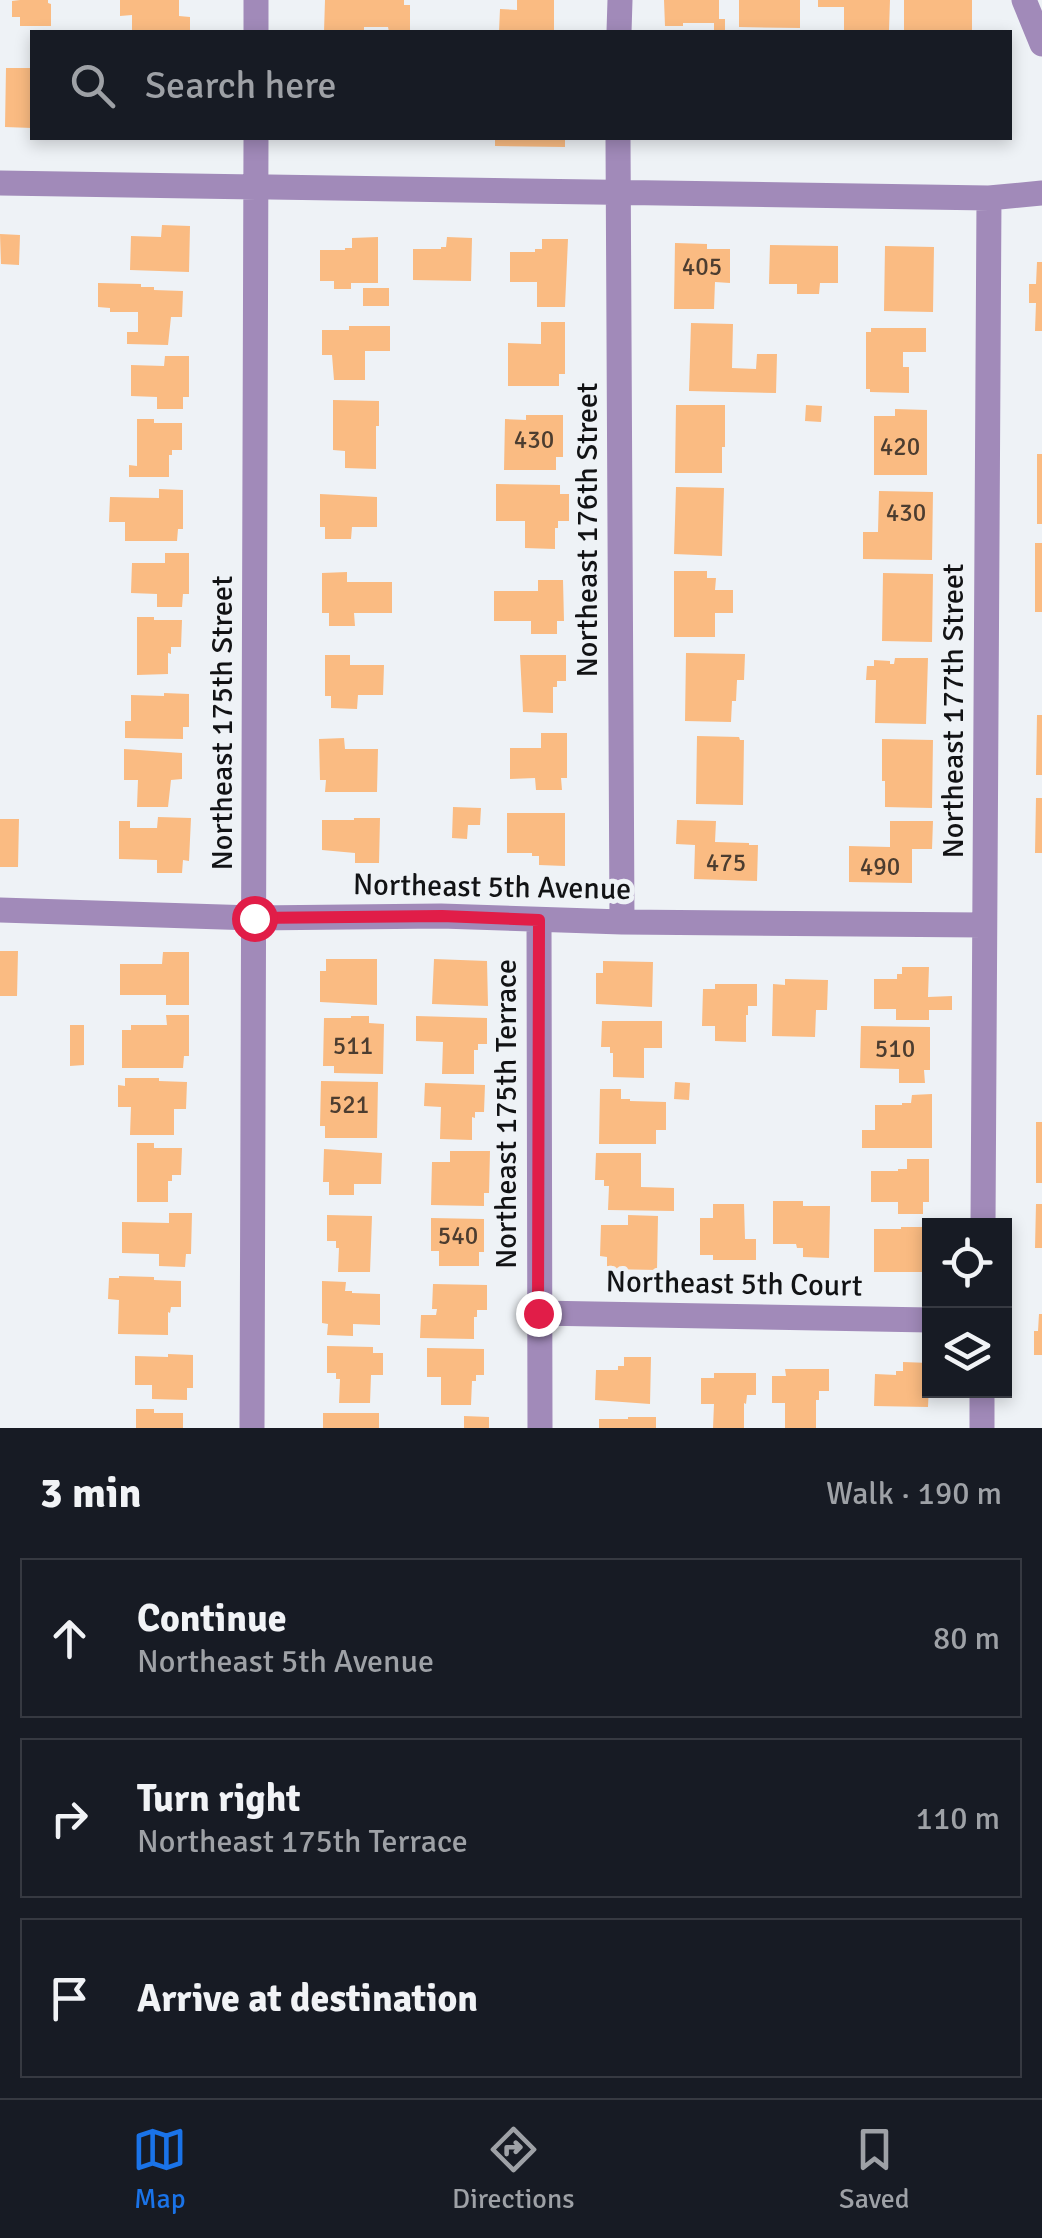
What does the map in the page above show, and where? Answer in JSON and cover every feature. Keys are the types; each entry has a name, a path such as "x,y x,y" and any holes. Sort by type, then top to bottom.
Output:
{"street":[{"path":"256,0 256,30"},
{"path":"619,30 620,0"},
{"path":"1024,0 1042,44"},
{"name":"Northeast 175th Street","path":"252,1428 256,140"},
{"name":"Northeast 176th Street","path":"618,140 622,922"},
{"path":"0,183 989,198 1042,193"},
{"name":"Northeast 177th Street","path":"983,1218 989,198"},
{"name":"Northeast 5th Avenue","path":"0,910 254,918 442,916 622,922 983,925"},
{"name":"Northeast 175th Terrace","path":"539,920 540,1428"},
{"name":"Northeast 5th Court","path":"538,1313 922,1320"},
{"path":"982,1398 982,1428"}],"building":[{"path":"48,0 51,26 20,26 20,17 12,17 12,1"},
{"path":"120,0 179,0 179,16 190,17 190,30 132,30 132,15 120,16"},
{"path":"325,0 404,0 404,5 410,5 410,30 324,30"},
{"path":"517,0 554,0 554,30 499,30 500,9 517,10"},
{"path":"664,0 719,0 719,19 725,19 725,30 714,30 714,23 665,26"},
{"path":"739,0 800,0 800,28 739,27"},
{"path":"818,0 890,0 889,30 844,30 844,7 818,7"},
{"path":"904,0 972,0 972,30 904,30"},
{"path":"6,68 30,68 30,128 5,127"},
{"path":"495,140 565,140 565,147 495,146"},
{"path":"162,225 190,226 189,272 130,270 131,236 161,237"},
{"path":"0,234 20,235 19,265 1,264"},
{"path":"378,237 378,283 351,283 351,289 334,289 334,281 320,281 320,250 345,250 352,248 352,238"},
{"path":"447,237 472,238 471,281 413,280 413,249 441,249 446,247"},
{"path":"542,239 568,239 565,307 537,307 537,282 510,282 510,252 535,252 542,249"},
{"path":"675,243 730,249 730,283 715,282 714,309 674,309"},
{"path":"770,245 838,246 838,283 820,283 819,294 797,294 797,284 769,284"},
{"path":"885,246 934,247 933,312 884,311"},
{"path":"1037,262 1042,262 1042,331 1035,331 1036,303 1029,303 1029,284 1036,284"},
{"path":"98,283 141,284 154,290 183,291 182,317 171,317 168,345 127,344 127,332 138,332 138,312 110,312 110,308 98,307"},
{"path":"363,288 389,288 389,306 363,306"},
{"path":"541,322 565,322 565,374 559,374 559,386 508,386 508,343 541,344"},
{"path":"691,323 733,324 732,368 756,369 757,354 777,354 776,393 689,391"},
{"path":"349,326 390,326 390,351 365,351 365,380 334,380 332,355 322,355 322,330 349,330"},
{"path":"871,328 926,328 926,352 903,352 903,367 909,367 909,393 866,389 866,332 871,332"},
{"path":"165,356 189,356 189,397 183,397 183,409 157,409 157,397 131,396 131,365 164,366"},
{"path":"333,400 379,401 376,469 345,468 345,451 333,450"},
{"path":"676,405 725,405 722,473 675,473"},
{"path":"806,405 822,406 821,422 805,421"},
{"path":"895,409 927,410 927,475 874,475 874,416 895,416"},
{"path":"526,415 563,415 563,457 556,457 556,470 504,470 505,419 526,420"},
{"path":"137,419 182,423 182,450 172,450 169,455 169,477 129,477 129,465 137,466"},
{"path":"1037,454 1042,454 1042,524 1037,524"},
{"path":"496,484 560,485 560,494 569,494 569,521 558,521 555,549 525,548 525,521 496,521"},
{"path":"676,487 724,488 722,556 674,554"},
{"path":"159,489 183,490 183,529 178,529 177,541 125,541 125,522 109,522 110,497 159,498"},
{"path":"879,491 933,492 932,560 863,559 863,532 878,532"},
{"path":"320,494 377,497 377,527 352,527 351,539 325,539 325,527 320,527"},
{"path":"1035,543 1042,543 1042,612 1035,612"},
{"path":"165,553 189,553 189,594 183,594 182,607 157,607 157,594 131,593 132,563 165,563"},
{"path":"674,571 707,571 707,578 716,578 715,590 733,590 733,613 715,613 715,637 674,637"},
{"path":"347,572 347,582 392,582 392,613 354,613 355,626 329,626 329,613 322,613 322,573"},
{"path":"883,573 933,574 932,642 882,641"},
{"path":"538,580 563,580 564,621 557,621 557,634 531,634 531,621 494,621 494,591 538,591"},
{"path":"137,617 182,620 181,647 171,647 171,654 168,653 168,674 137,675"},
{"path":"686,653 745,654 744,680 737,680 731,722 685,721"},
{"path":"325,655 350,655 350,665 384,665 383,695 358,695 357,709 331,708 331,696 325,696"},
{"path":"520,655 566,655 566,681 557,681 557,687 553,687 553,713 523,712"},
{"path":"895,658 928,658 926,724 875,723 876,680 866,680 867,666 874,666 874,660 894,664"},
{"path":"189,694 189,727 183,727 183,739 125,738 125,721 131,721 131,695"},
{"path":"1037,715 1042,715 1042,775 1036,775"},
{"path":"541,733 567,733 567,778 561,778 562,790 536,790 535,778 510,779 510,748 541,748"},
{"path":"697,736 744,740 743,805 696,804"},
{"path":"344,738 345,749 378,749 377,792 325,792 326,780 320,780 319,739"},
{"path":"882,739 933,740 932,808 885,807"},
{"path":"124,749 182,753 182,779 171,780 168,807 137,807 138,780 124,780"},
{"path":"1036,798 1042,798 1042,853 1035,853"},
{"path":"453,807 481,808 480,825 468,825 467,839 452,838"},
{"path":"507,813 565,813 565,866 539,865 539,856 532,853 507,853"},
{"path":"158,817 191,818 189,861 183,860 182,873 157,873 157,860 119,859 119,821 130,821 130,828 157,828"},
{"path":"380,818 379,863 355,863 355,853 322,850 322,820"},
{"path":"0,819 19,819 18,867 0,867"},
{"path":"677,820 716,821 715,842 758,845 757,881 694,879 695,845 676,844"},
{"path":"890,821 933,821 932,849 912,849 912,883 849,882 849,846 890,847"},
{"path":"0,951 18,951 17,996 0,996"},
{"path":"163,952 189,952 189,1005 166,1005 166,995 120,995 120,964 162,964"},
{"path":"326,959 377,959 377,1005 320,1002 320,971 326,971"},
{"path":"434,959 487,961 488,1006 432,1004"},
{"path":"603,961 653,962 652,1007 596,1004 596,973 603,973"},
{"path":"902,967 929,967 928,997 952,996 952,1010 929,1010 929,1020 896,1020 896,1009 874,1009 874,979 897,979"},
{"path":"785,979 828,980 827,1010 816,1010 815,1037 772,1036 773,984 785,985"},
{"path":"715,984 757,984 757,1006 748,1006 746,1015 746,1042 715,1041 715,1026 702,1026 703,989 715,989"},
{"path":"166,1015 189,1015 189,1056 184,1056 183,1068 122,1068 122,1030 131,1030 131,1025 167,1025"},
{"path":"369,1016 369,1023 384,1024 383,1074 334,1073 334,1066 323,1066 324,1018"},
{"path":"416,1016 487,1018 487,1044 478,1044 478,1050 474,1050 474,1074 442,1074 443,1042 416,1041"},
{"path":"602,1021 662,1021 662,1048 644,1048 644,1078 613,1077 613,1053 610,1047 601,1047"},
{"path":"70,1025 84,1025 84,1065 70,1066"},
{"path":"861,1026 930,1027 930,1070 924,1070 925,1083 899,1083 899,1069 860,1068"},
{"path":"125,1078 187,1082 186,1109 174,1109 174,1135 130,1135 131,1107 118,1107 118,1085 125,1086"},
{"path":"321,1081 378,1082 377,1138 325,1138 325,1126 320,1126"},
{"path":"675,1082 690,1083 689,1100 674,1099"},
{"path":"425,1083 485,1085 484,1112 475,1112 475,1118 472,1117 472,1140 440,1139 441,1107 424,1106"},
{"path":"600,1089 621,1089 621,1099 630,1101 666,1102 666,1130 656,1130 656,1144 599,1144"},
{"path":"932,1094 932,1148 862,1148 862,1130 875,1130 875,1105 902,1105 911,1103 912,1095"},
{"path":"1036,1122 1042,1122 1042,1183 1036,1183"},
{"path":"137,1143 154,1143 154,1148 182,1148 181,1175 172,1175 172,1181 168,1181 168,1202 137,1202"},
{"path":"324,1149 382,1153 381,1184 354,1184 354,1195 329,1195 329,1182 323,1182"},
{"path":"450,1151 490,1151 489,1193 484,1193 484,1206 431,1205 432,1162 450,1162"},
{"path":"596,1153 641,1153 641,1187 674,1188 674,1211 608,1210 609,1186 604,1186 604,1180 595,1180"},
{"path":"907,1159 929,1159 929,1202 923,1202 923,1214 898,1214 898,1202 871,1202 871,1171 907,1169"},
{"path":"773,1201 830,1206 829,1258 803,1257 803,1248 796,1244 773,1244"},
{"path":"713,1204 744,1204 745,1239 756,1239 756,1260 713,1260 713,1255 700,1255 700,1218 713,1218"},
{"path":"1036,1204 1042,1204 1042,1248 1035,1248"},
{"path":"169,1213 192,1213 191,1254 186,1254 185,1267 159,1266 159,1254 122,1253 122,1222 169,1223"},
{"path":"327,1215 372,1216 370,1272 338,1272 339,1248 336,1241 327,1241"},
{"path":"628,1215 658,1216 657,1270 607,1269 607,1257 600,1256 601,1225 628,1225"},
{"path":"431,1218 484,1219 484,1252 479,1252 479,1266 439,1266 439,1251 431,1251"},
{"path":"922,1227 922,1272 874,1272 874,1229"},
{"path":"109,1278 181,1281 181,1307 171,1307 168,1312 168,1335 118,1334 119,1300 108,1299"},
{"path":"322,1281 346,1282 345,1291 352,1293 380,1294 380,1325 353,1324 353,1336 327,1335 328,1324 322,1323"},
{"path":"433,1284 487,1285 487,1310 477,1310 474,1339 420,1338 421,1315 436,1315 437,1309 432,1309"},
{"path":"1039,1314 1042,1355 1034,1355 1034,1331 1038,1331"},
{"path":"327,1346 373,1347 373,1353 383,1353 383,1375 371,1375 370,1403 339,1403 340,1379 336,1379 336,1373 327,1373"},
{"path":"427,1348 484,1349 484,1375 476,1375 476,1381 472,1381 471,1405 441,1405 441,1377 427,1377"},
{"path":"193,1355 193,1388 187,1388 187,1400 152,1399 152,1385 135,1385 135,1356"},
{"path":"624,1357 651,1357 650,1404 595,1400 596,1370 618,1370 618,1366 624,1366"},
{"path":"903,1362 922,1363 922,1398 928,1398 928,1407 874,1406 875,1374 896,1375 896,1371 903,1371"},
{"path":"785,1369 829,1369 829,1391 819,1391 816,1400 816,1428 785,1428 785,1403 772,1403 772,1376 786,1376"},
{"path":"714,1373 756,1373 756,1395 747,1395 744,1403 744,1428 713,1428 714,1404 701,1404 701,1378 714,1378"},
{"path":"136,1409 183,1413 183,1428 136,1428"},
{"path":"323,1413 379,1413 379,1428 323,1428"},
{"path":"464,1416 489,1417 489,1428 464,1428"},
{"path":"656,1417 656,1428 599,1428 599,1419"}],"route":[{"path":"254,918 442,916 539,920 538,1313"}]}
